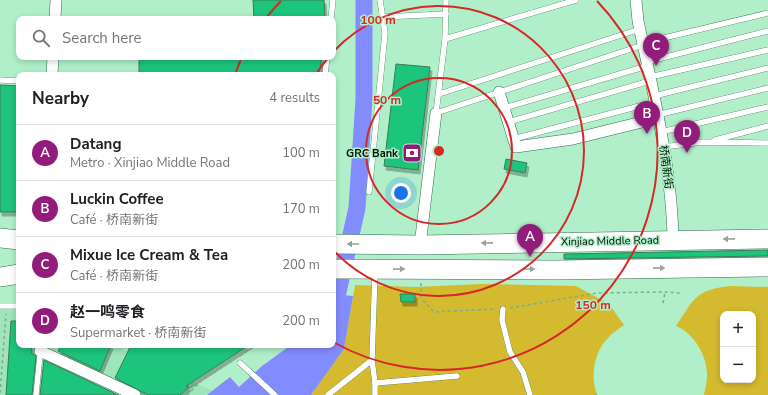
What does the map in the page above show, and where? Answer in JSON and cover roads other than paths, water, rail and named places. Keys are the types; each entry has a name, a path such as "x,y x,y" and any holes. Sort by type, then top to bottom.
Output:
{"highway":[{"path":"0,238 16,240"},
{"name":"Xinjiao Middle Road","path":"336,244 768,239"},
{"path":"0,247 16,247"},
{"path":"336,269 556,270 768,267"},
{"path":"0,269 16,272"},
{"path":"0,274 16,272"},
{"path":"0,278 16,273"}],"street":[{"path":"55,16 56,0"},
{"name":"桥南新街","path":"636,0 648,72 664,147 673,223 673,240"},
{"path":"52,72 53,60"},
{"path":"499,92 516,147 573,139 657,117"},
{"path":"420,244 436,113"},
{"path":"40,348 135,395"}],"lane":[{"path":"331,16 333,0"},
{"path":"369,192 385,33 380,0"},
{"path":"446,0 445,39 436,113 643,44 768,13"},
{"path":"445,39 576,0"},
{"path":"382,17 446,14"},
{"path":"439,94 640,29"},
{"path":"508,122 768,31"},
{"path":"504,108 648,72 768,50"},
{"path":"326,72 327,60"},
{"path":"513,139 768,68"},
{"path":"0,80 16,81"},
{"path":"657,117 768,88"},
{"path":"660,132 768,107"},
{"path":"707,142 768,126"},
{"path":"664,147 707,142 768,143"},
{"path":"367,269 375,395"},
{"path":"0,306 16,306"},
{"path":"503,309 502,320 510,352 522,372 530,395"},
{"path":"36,395 40,348"},
{"path":"328,395 372,360"},
{"path":"241,365 274,395"},
{"path":"375,383 457,376"}],"water":[{"path":"336,294 353,296 344,349 311,395 207,395 230,377 239,387 262,366 287,348 336,348"}],"waterway":[{"path":"336,301 357,208 364,99 364,0"}],"place":[{"name":"Mixue Ice Cream & Tea","path":"656,66"},
{"name":"Luckin Coffee","path":"647,134"},
{"name":"GRC Bank","path":"412,153"},
{"name":"赵一鸣零食","path":"687,153"},
{"name":"Datang","path":"530,257"}]}
